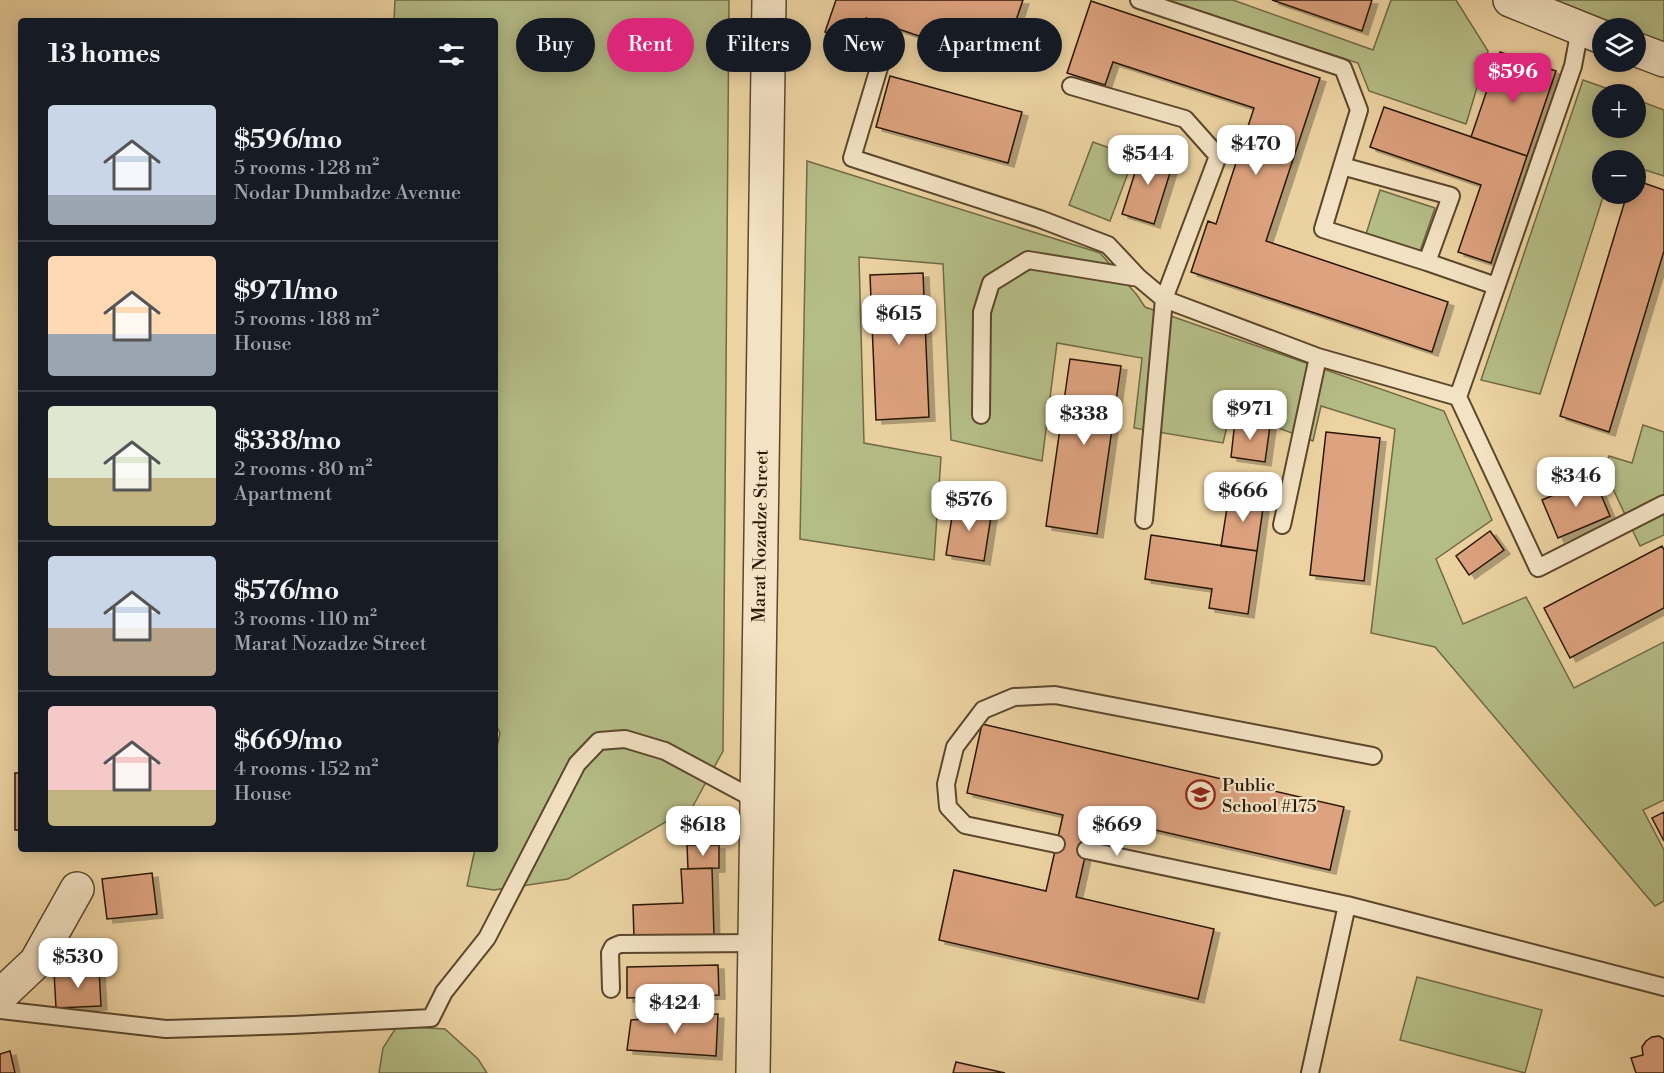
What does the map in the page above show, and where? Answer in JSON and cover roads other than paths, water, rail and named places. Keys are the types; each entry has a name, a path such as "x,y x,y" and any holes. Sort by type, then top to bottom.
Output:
{"street":[{"name":"Marat Nozadze Street","path":"753,1073 769,0"},
{"path":"1511,0 1591,33"},
{"path":"1646,53 1664,60"},
{"path":"0,996 36,962 77,889"}],"lane":[{"path":"1139,0 1343,68 1359,110 1323,230 1496,286"},
{"path":"1591,33 1573,66 1458,396 1538,568 1664,504"},
{"path":"878,72 852,158 1040,219 1108,245 1139,278 1164,299 1318,357 1458,396"},
{"path":"1071,86 1185,119 1218,156 1164,299 1144,520"},
{"path":"1342,166 1451,196 1427,262"},
{"path":"981,415 982,312 991,283 1028,260 1139,278"},
{"path":"1282,525 1318,357"},
{"path":"1056,844 965,825 948,807 946,784 955,747 983,710 1014,698 1055,695 1373,756"},
{"path":"0,1010 166,1029 431,1018 444,992 487,938 577,764 599,741 625,739 665,751 756,800"},
{"path":"1086,850 1347,905 1664,987"},
{"path":"1310,1073 1347,905"},
{"path":"611,989 610,953 613,947 620,944 755,943"}],"place":[{"name":"Public School #175","path":"1201,795"}]}
